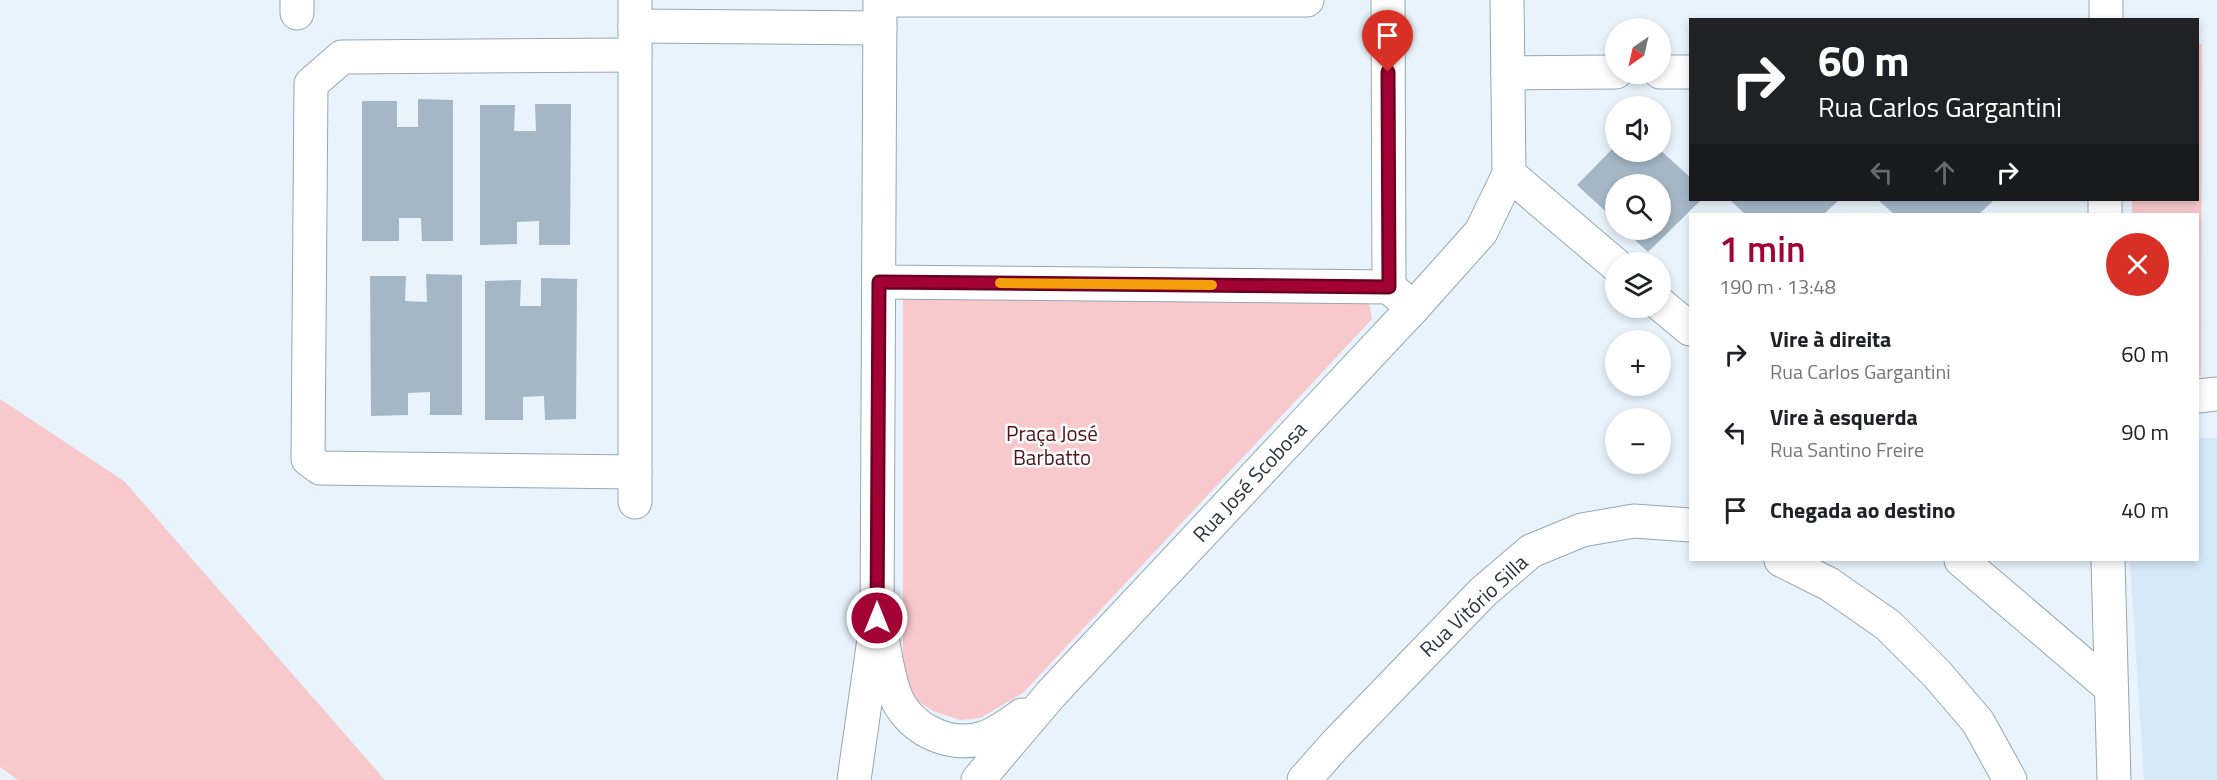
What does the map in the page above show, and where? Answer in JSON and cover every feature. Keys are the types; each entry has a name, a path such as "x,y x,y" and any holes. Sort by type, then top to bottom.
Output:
{"street":[{"path":"635,27 635,487 320,468 308,459 311,84 342,57 635,27 880,10 1307,0"},
{"path":"1388,0 1389,287"},
{"path":"1507,0 1509,174 1605,256"},
{"path":"2106,0 2106,18"},
{"path":"854,780 877,618 880,10"},
{"path":"1508,73 1605,72"},
{"path":"1671,72 1689,72"},
{"name":"Rua José Scobosa","path":"978,780 1050,694 1413,308 1481,232 1509,174"},
{"path":"879,282 1389,287 1413,308"},
{"path":"1671,313 1689,328"},
{"path":"2199,396 2217,394"},
{"name":"Rua Vitório Silla","path":"1304,780 1343,736 1483,592 1531,552 1582,530 1634,521 1689,525"},
{"path":"1784,561 1829,584 1888,625 1937,674 1978,722 2010,780"},
{"path":"1961,561 2111,688"},
{"path":"2108,561 2114,780"},
{"path":"877,618 894,693 908,717 931,734 955,741 983,738 1010,724 1050,694"}],"shaded area":[{"path":"2199,438 2217,438 2217,780 2144,780 2130,561 2199,561"}],"green space":[{"path":"2199,44 2202,44 2201,375 2199,375 2199,213 2132,213 2132,201 2199,201"},
{"name":"Praça José Barbatto","path":"903,293 1369,302 1372,319 1023,693 980,718 960,720 933,711 918,701 903,684"},
{"path":"0,399 124,481 385,780 18,780 0,767"}],"building":[{"path":"418,99 453,100 453,241 422,241 421,218 399,218 399,241 362,241 362,101 397,101 397,127 418,127"},
{"path":"535,104 571,104 570,245 539,245 539,221 517,222 517,244 480,245 480,105 515,105 514,131 536,131"},
{"path":"1605,156 1605,162 1671,162 1671,160 1689,176 1689,201 1700,201 1671,229 1671,174 1605,174 1605,211 1577,185"},
{"path":"1731,201 1838,201 1825,213 1744,213"},
{"path":"1879,201 1993,201 1980,213 1893,213"},
{"path":"1635,240 1660,240 1648,252"},
{"path":"426,274 462,275 462,415 430,415 430,392 408,393 408,415 371,416 370,276 406,276 405,301 427,302"},
{"path":"541,278 577,279 576,419 545,420 544,396 523,397 523,420 485,420 485,281 521,280 520,306 541,306"}],"slow traffic":[{"path":"1000,283 1212,285"}],"route":[{"path":"877,618 879,282 1389,287 1388,72"}]}
